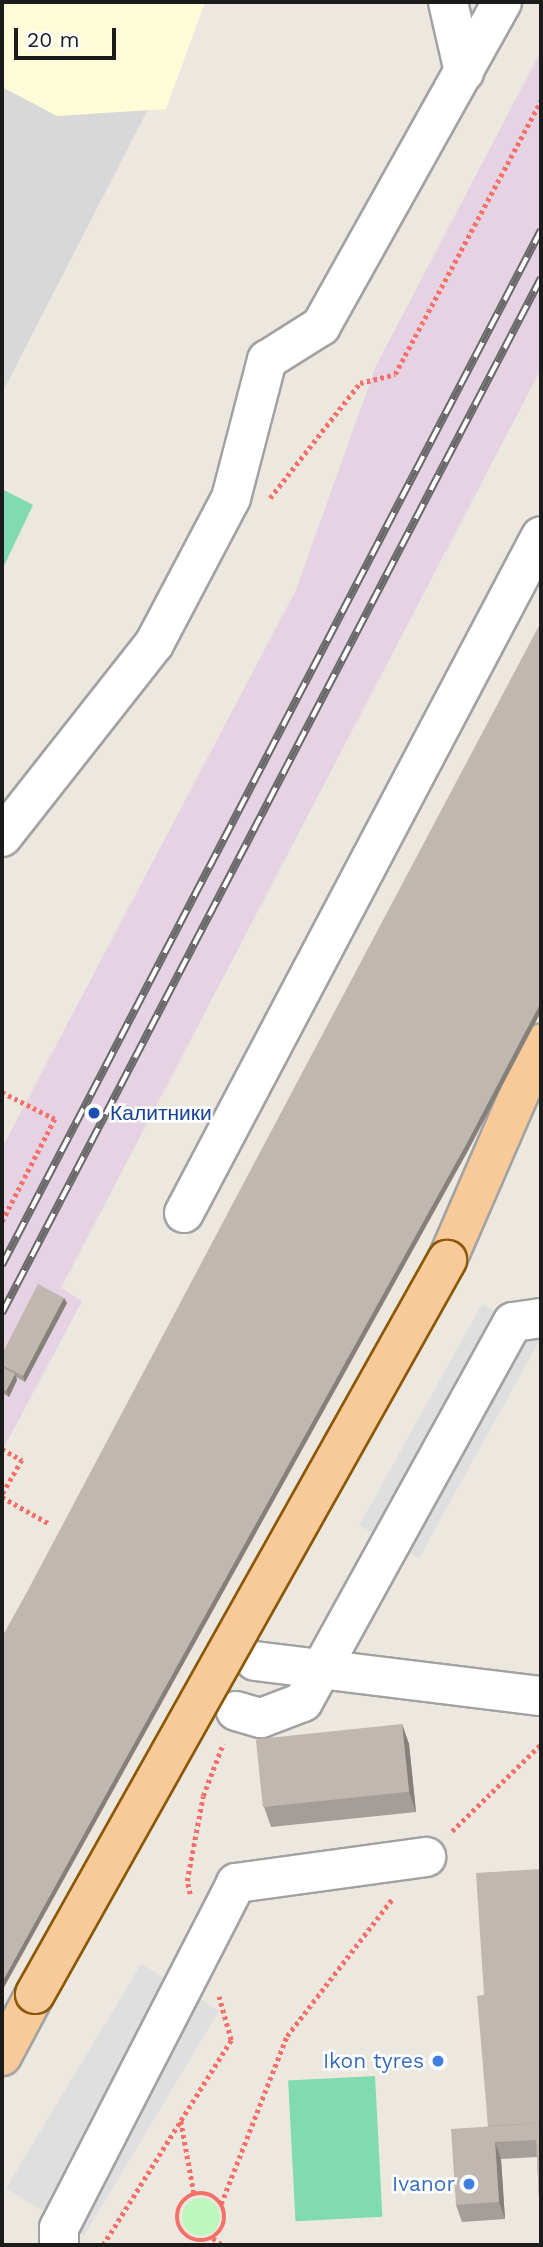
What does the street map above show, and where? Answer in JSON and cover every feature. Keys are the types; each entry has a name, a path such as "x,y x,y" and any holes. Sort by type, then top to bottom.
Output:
{"main road":[{"path":"2,2056 447,1260 541,1044"}],"lane":[{"path":"448,2 464,72"},
{"path":"2,837 154,645 231,498 267,360 321,326 502,2"},
{"path":"184,1213 541,536"},
{"path":"236,1711 261,1718 303,1702 327,1668 513,1322 541,1318"},
{"path":"254,1661 541,1696"},
{"path":"59,2245 59,2228 236,1883 426,1857"}],"path":[{"path":"266,503 360,383 395,374 541,100"},
{"path":"2,1092 55,1119 2,1222"},
{"path":"2,1449 22,1460 2,1496 50,1524"},
{"path":"213,2238 223,2226 221,2204 286,2036 426,1857 541,1744"},
{"path":"181,2120 194,2193"},
{"path":"221,2204 209,2194 194,2193 177,2210 178,2226 189,2238 213,2238 222,2245"}],"shaded area":[{"path":"2,2 161,84 2,393"},
{"path":"2,2 205,2 166,109 57,116 2,87"},
{"path":"541,51 541,369 61,1288 82,1301 2,1451 2,1148 296,590 376,366"},
{"path":"482,1304 541,1338 419,1558 359,1525"},
{"path":"141,1964 219,2011 84,2235 6,2189"}],"green space":[{"path":"2,489 33,505 2,570"},
{"path":"375,2076 382,2217 295,2221 288,2081"},
{"path":"201,2198 214,2204 220,2217 214,2230 201,2236 188,2230 182,2217 188,2204"}],"building":[{"path":"541,622 541,1002 467,1143 2,1982 2,1637"},
{"path":"38,1284 64,1298 23,1376 2,1365 2,1354"},
{"path":"2,1367 15,1374 6,1391 2,1388"},
{"path":"402,1724 409,1792 263,1807 256,1739"},
{"path":"541,1869 541,2123 488,2126 477,1996 484,1995 476,1873"},
{"path":"541,2123 541,2198 536,2140 495,2142 499,2202 456,2205 451,2129"}],"railway":[{"path":"2,1265 541,230"},
{"path":"2,1313 541,278"}],"place":[{"name":"Калитники","path":"94,1113"},
{"name":"Ikon tyres","path":"438,2061"},
{"name":"Ivanor","path":"469,2184"}]}
